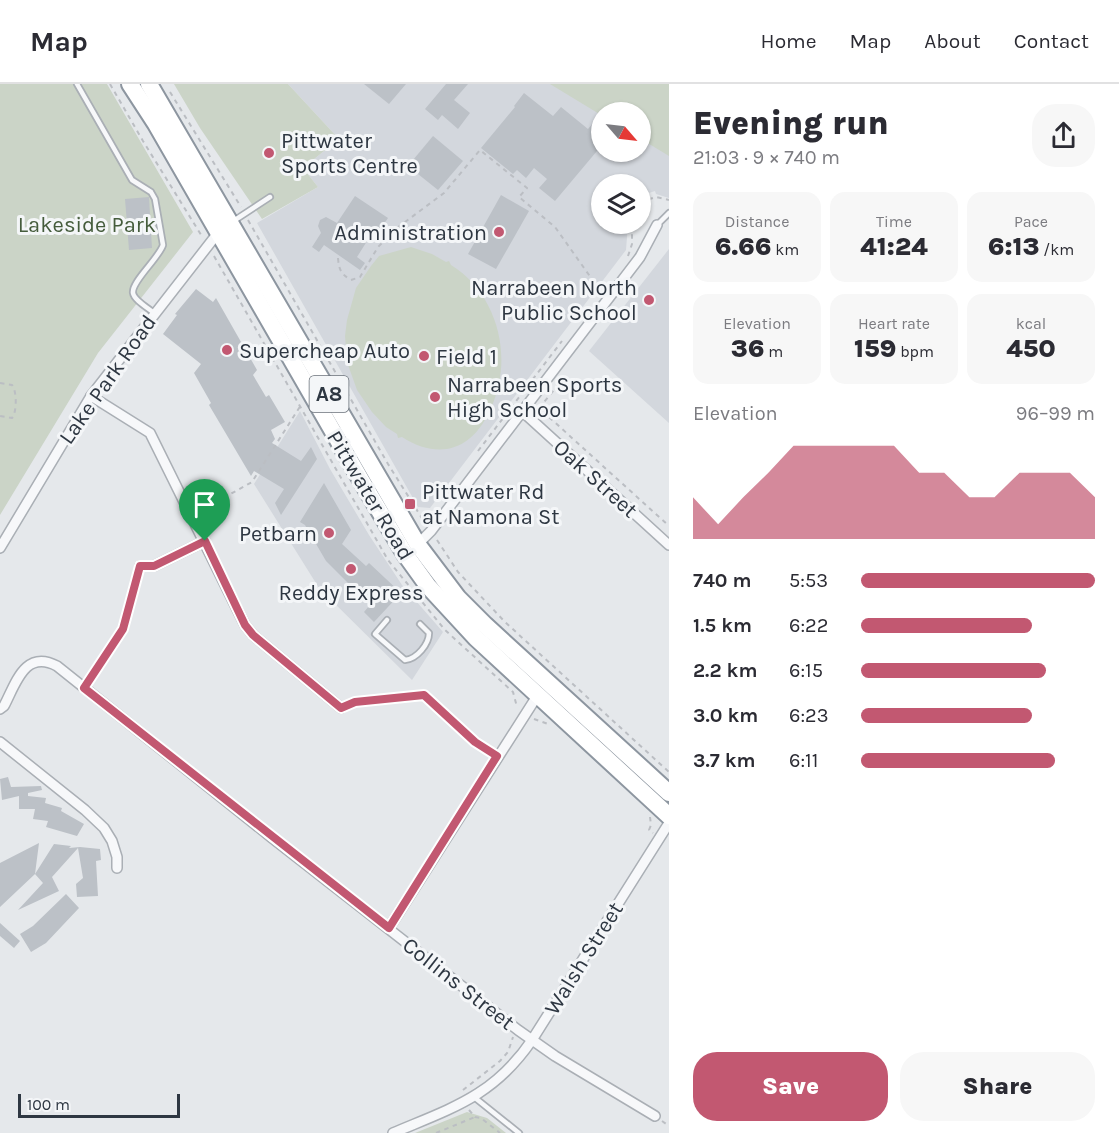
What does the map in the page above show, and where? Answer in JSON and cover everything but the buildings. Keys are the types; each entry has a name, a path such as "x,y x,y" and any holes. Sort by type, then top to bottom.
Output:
{"highway":[{"name":"Pittwater Road","path":"130,84 225,228"},
{"name":"Pittwater Road","path":"148,84 225,228 449,611 537,696 669,816"},
{"name":"Pittwater Road","path":"412,550 458,598 669,793"}],"street":[{"path":"412,550 431,531 640,257 657,225"},
{"name":"Lake Park Road","path":"0,548 91,396 154,313 225,228"},
{"path":"91,396 150,433 245,625 253,635 341,708"},
{"name":"Oak Street","path":"523,411 669,545"},
{"path":"140,566 154,566 205,541"},
{"name":"Collins Street","path":"0,709 4,706 21,673 30,663 39,660 57,666 532,1040 655,1116"},
{"path":"389,928 497,756 548,682"},
{"path":"0,742 104,828 114,849 117,868"},
{"name":"Walsh Street","path":"393,1133 474,1097 503,1075 532,1040 669,823"}],"lane":[{"path":"77,84 132,180 151,192 155,198 163,245 161,252 134,285 133,292 135,297 154,313"},
{"path":"225,228 270,197"},
{"path":"657,225 669,213"},
{"path":"387,620 375,634 408,661 414,657 429,637 429,633 420,624"},
{"path":"474,1097 519,1133"}],"path":[{"path":"110,84 143,141 225,228 388,464 458,572 497,614 669,772"},
{"path":"169,88 225,228"},
{"path":"338,258 342,275 351,280 360,277 378,247 397,228 444,193 480,150 527,188 519,197 555,227 600,293"},
{"path":"651,199 656,197 669,200"},
{"path":"627,257 632,244 632,234"},
{"path":"472,459 567,335"},
{"path":"0,383 12,385 15,389 16,409 12,418 0,416"},
{"path":"559,384 539,408 669,526"},
{"path":"192,516 252,482 301,405"},
{"path":"422,518 431,513"},
{"path":"84,688 123,629 140,566"},
{"path":"341,708 355,702 424,695 475,742 497,756"},
{"path":"436,1133 475,1117"}],"shaded area":[{"name":"Narrabeen Sports High School","path":"288,84 669,84 669,198 656,194 655,191 651,192 651,174 591,174 591,234 627,234 626,250 430,508 418,507 257,223 318,187 303,168 339,139"},
{"name":"Narrabeen North Public School","path":"669,249 669,423 589,351"},
{"path":"300,411 330,469 369,535 402,585 443,632 412,680 319,588 254,484"}],"green space":[{"name":"Lakeside Park","path":"0,84 107,84 193,232 98,353 0,515"},
{"name":"Pittwater Sports Centre","path":"174,84 288,84 339,139 303,168 318,187 262,219 200,128"},
{"path":"550,84 669,84 669,156 651,145 651,102 591,102 591,109"},
{"name":"Field 1","path":"411,247 432,254 446,262 449,261 467,277 490,310 501,348 501,369 492,411 473,436 452,448 428,448 402,437 398,438 397,434 386,427 372,412 357,390 347,362 345,336 356,288 379,256"},
{"path":"467,1112 487,1118 506,1133 415,1133"}],"place":[{"name":"Pittwater Sports Centre","path":"269,153"},
{"name":"Administration","path":"499,232"},
{"name":"Narrabeen North Public School","path":"649,300"},
{"name":"Supercheap Auto","path":"227,350"},
{"name":"Field 1","path":"424,356"},
{"name":"Narrabeen Sports High School","path":"435,397"},
{"name":"Pittwater Rd at Namona St","path":"410,504"},
{"name":"Petbarn","path":"329,533"},
{"name":"Reddy Express","path":"351,569"}],"route":[{"path":"205,541 245,625 253,635 341,708 355,702 424,695 475,742 497,756 389,928 84,688 123,629 140,566 154,566 205,541"}]}
